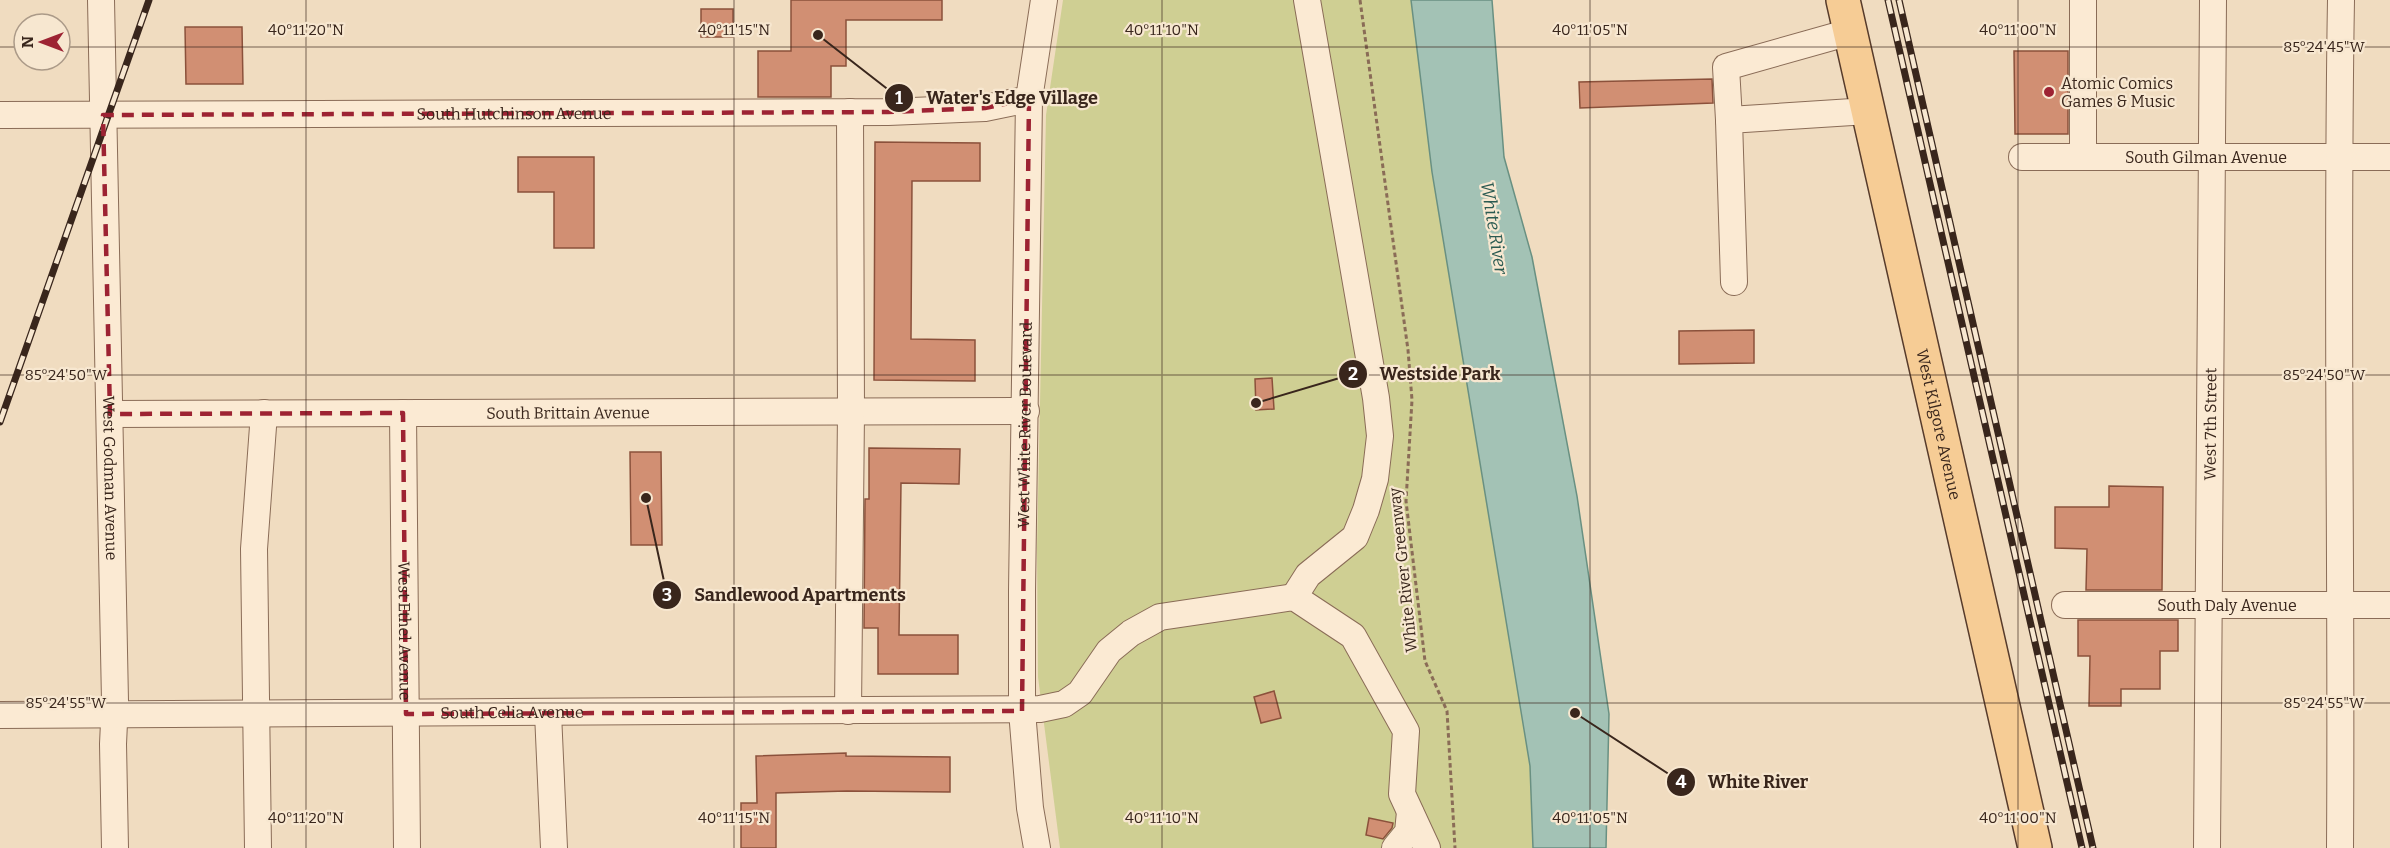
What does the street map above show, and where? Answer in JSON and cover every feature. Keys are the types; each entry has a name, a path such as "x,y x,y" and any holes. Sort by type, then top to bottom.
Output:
{"main road":[{"name":"West Kilgore Avenue","path":"1843,0 2035,848"}],"street":[{"name":"West Godman Avenue","path":"101,0 110,414 115,848"},
{"name":"West White River Boulevard","path":"1037,848 1030,808 1022,711 1022,591 1029,99 1044,0"},
{"path":"1306,0 1374,387 1380,436 1375,479 1355,537 1308,575 1294,597 1353,636 1406,731 1402,794 1427,848"},
{"path":"2083,0 2083,157"},
{"name":"West 7th Street","path":"2207,848 2213,0"},
{"path":"2340,848 2342,604 2338,157 2341,0"},
{"path":"1734,282 1726,67 1850,32"},
{"name":"South Hutchinson Avenue","path":"0,115 850,112 985,108 1029,99"},
{"path":"1729,120 1868,111"},
{"path":"848,711 851,411 850,112"},
{"name":"South Gilman Avenue","path":"2022,157 2390,157"},
{"name":"South Brittain Avenue","path":"110,414 1026,411"},
{"path":"258,848 254,549 264,413"},
{"name":"West Ethel Avenue","path":"403,413 407,848"},
{"name":"South Celia Avenue","path":"0,715 1022,711 1064,704 1080,693 1109,651 1131,633 1160,617 1294,597"},
{"name":"South Daly Avenue","path":"2065,605 2390,604"},
{"path":"548,713 554,848"},
{"path":"1395,848 1408,832 1410,812"}],"path":[{"name":"White River Greenway","path":"1360,0 1408,350 1412,400 1406,501 1425,661 1447,711 1452,763 1455,848"}],"highlighted area":[{"path":"1029,99 1022,711 406,714 403,413 110,414 103,115 888,112 985,108"}],"green space":[{"path":"1063,0 1411,0 1432,172 1530,766 1533,848 1060,848 1038,677 1037,548 1046,115"}],"water":[{"path":"1411,0 1492,0 1504,157 1532,257 1577,496 1609,714 1606,848 1533,848 1530,766 1432,172"}],"building":[{"path":"791,0 942,0 942,20 846,20 846,66 831,66 831,97 758,97 758,51 791,51"},
{"path":"701,9 733,9 733,37 701,37"},
{"path":"185,27 242,27 243,84 186,84"},
{"name":"Atomic Comics Games & Music","path":"2014,51 2068,51 2068,134 2015,134"},
{"path":"1712,79 1713,103 1580,108 1579,82"},
{"path":"875,142 980,143 980,181 912,181 911,339 975,340 975,381 874,380"},
{"path":"518,157 594,157 594,248 554,248 554,192 518,192"},
{"path":"1754,330 1754,363 1679,364 1679,331"},
{"path":"1272,378 1274,409 1256,410 1255,379"},
{"path":"869,448 960,449 959,484 901,483 899,635 958,635 958,674 878,674 878,628 864,628 865,499 869,499"},
{"path":"630,452 661,452 662,545 631,545"},
{"path":"2109,486 2163,487 2162,590 2086,590 2087,549 2055,548 2055,507 2109,507"},
{"path":"2078,620 2178,620 2178,651 2160,651 2160,689 2121,689 2121,706 2089,706 2090,656 2078,656"},
{"path":"1274,691 1281,718 1261,723 1254,697"},
{"path":"846,753 846,756 950,757 950,792 776,793 776,848 741,848 741,803 757,803 756,756"},
{"path":"1369,818 1393,823 1392,828 1383,839 1366,835"}],"railway":[{"path":"0,422 149,0"},
{"path":"1888,0 2082,848"},
{"path":"1899,0 2093,848"}],"place":[{"name":"Water's Edge Village","path":"818,35"},
{"name":"Atomic Comics Games & Music","path":"2049,92"},
{"name":"Westside Park","path":"1256,403"},
{"name":"Sandlewood Apartments","path":"646,498"},
{"name":"White River","path":"1575,713"}]}
